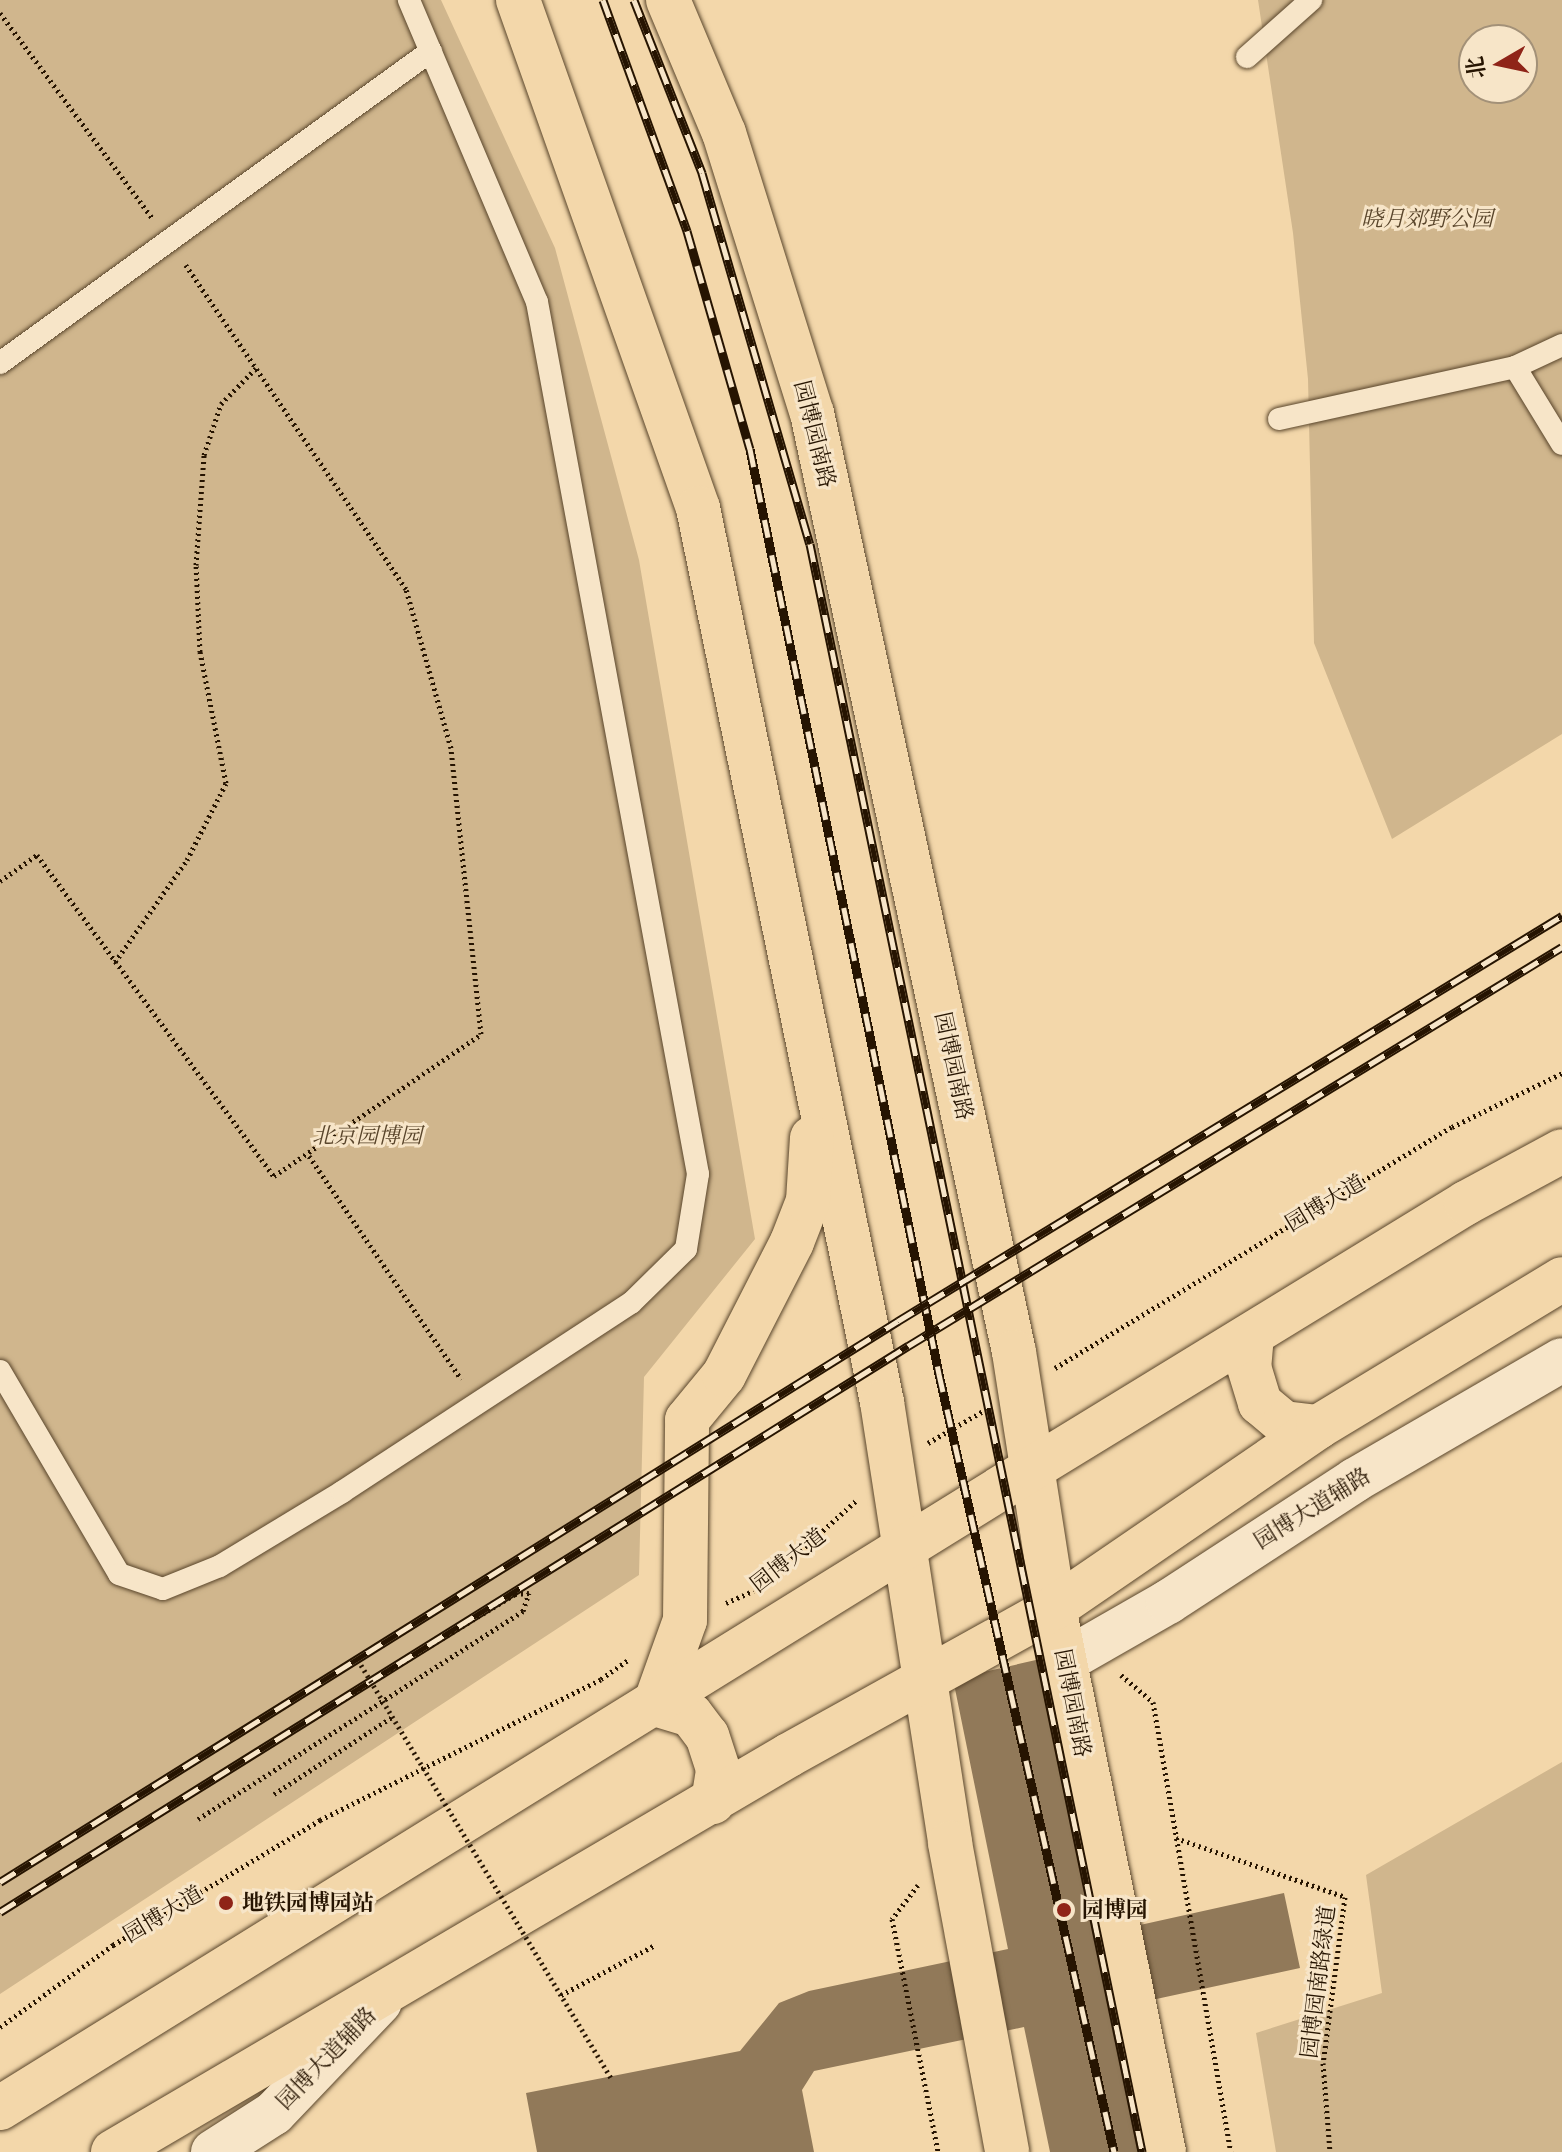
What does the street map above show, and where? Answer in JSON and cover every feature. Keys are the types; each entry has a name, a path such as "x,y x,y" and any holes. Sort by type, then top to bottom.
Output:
{"main road":[{"path":"518,0 698,508 892,1464 950,1843 1007,2152"},
{"name":"园博园南路","path":"668,0 724,133 812,413 1020,1390 1054,1608 1164,2152"},
{"path":"655,1704 685,1620 687,1420 724,1375 792,1242 808,1201 816,1079"},
{"path":"0,2108 1033,1468 1466,1203 1562,1151"},
{"path":"113,2152 394,1986 1054,1608 1318,1427 1562,1279"},
{"path":"1252,1335 1249,1367 1260,1403 1284,1423 1318,1427"},
{"path":"655,1704 691,1715 707,1736 718,1769 713,1802"}],"street":[{"name":"园博大道辅路","path":"1065,1661 1168,1602 1355,1480 1562,1360"},
{"name":"园博大道辅路","path":"213,2152 274,2113 394,1986"}],"lane":[{"path":"0,1371 119,1574 163,1589 220,1566 478,1403 631,1303 686,1249 698,1174 537,302 409,0"},
{"path":"1247,57 1311,0"},
{"path":"0,363 431,51"},
{"path":"1279,419 1515,367 1562,345"},
{"path":"1515,367 1562,444"}],"path":[{"path":"0,13 169,241 406,589 451,748 481,1034 309,1156 274,1176 37,855 0,881"},
{"path":"115,962 187,860 226,783 200,652 196,565 204,455 221,404 256,368"},
{"name":"园博大道","path":"0,2027 113,1945 320,1820 601,1679 685,1620 760,1588 824,1534 892,1464 1020,1390 1452,1127 1562,1073"},
{"path":"309,1156 478,1403"},
{"path":"198,1819 523,1611 529,1593 515,1594 339,1701"},
{"path":"1065,1661 1114,1669 1153,1702 1231,2152"},
{"path":"361,1665 612,2079"},
{"path":"274,1794 392,1717"},
{"name":"园博园南路绿道","path":"1176,1838 1345,1897 1323,2063 1330,2152"},
{"path":"938,2152 892,1919 950,1843"},
{"path":"561,1995 655,1945"}],"green space":[{"name":"北京园博园","path":"0,0 441,0 555,248 639,560 755,1239 644,1377 639,1575 0,1994"},
{"name":"晓月郊野公园","path":"1258,0 1562,0 1562,734 1392,839 1314,643 1308,379 1293,233"},
{"path":"1562,1762 1562,2152 1276,2152 1256,2033 1382,1993 1366,1875"}],"building":[{"name":"园博园","path":"1071,1652 1131,1927 1284,1893 1300,1968 1147,2001 1180,2152 1050,2152 1024,2027 814,2071 802,2090 814,2152 537,2152 526,2093 740,2051 779,2003 809,1991 1008,1949 953,1679"}],"railway":[{"path":"603,0 687,231 750,449 939,1374 1114,2152"},
{"path":"634,0 702,173 810,544 1142,2152"},
{"path":"0,1882 898,1321 1562,916"},
{"path":"0,1912 908,1346 1562,947"}],"place":[{"name":"地铁园博园站","path":"226,1903"},
{"name":"园博园","path":"1064,1910"}]}
